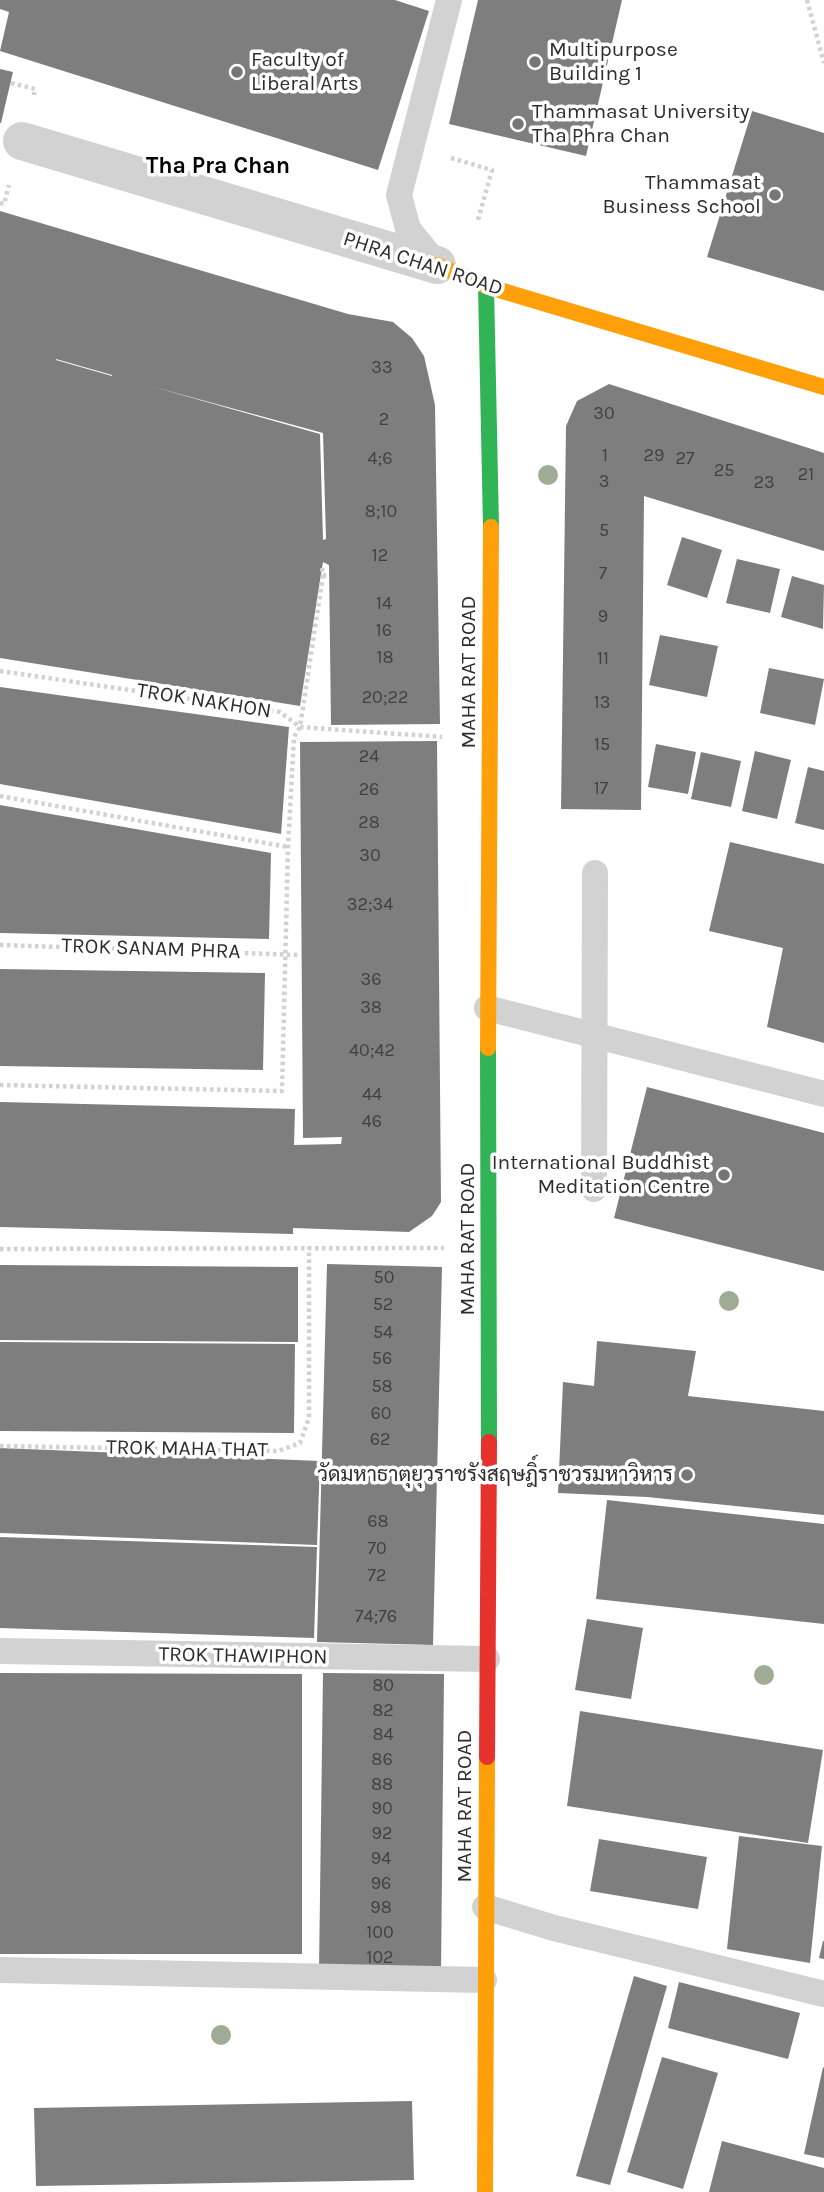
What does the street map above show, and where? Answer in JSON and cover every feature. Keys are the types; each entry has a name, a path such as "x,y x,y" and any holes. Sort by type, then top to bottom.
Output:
{"street":[{"name":"PHRA CHAN ROAD","path":"22,141 437,265 486,286 824,387"},
{"name":"MAHA RAT ROAD","path":"485,2192 484,1980 490,1249 487,1008 491,535 486,286"}],"lane":[{"path":"437,265 408,229 398,195 449,0"},
{"path":"594,1189 595,873"},
{"path":"487,1008 824,1094"},
{"name":"TROK THAWIPHON","path":"0,1651 487,1659"},
{"path":"485,1907 554,1928 824,1994"},
{"path":"0,1970 484,1980"}],"path":[{"path":"807,0 824,63"},
{"path":"0,1085 282,1091 288,847 294,737 300,727 326,576 322,568"},
{"name":"TROK NAKHON","path":"0,671 280,712 300,727 447,738"},
{"path":"0,796 288,847"},
{"name":"TROK SANAM PHRA","path":"0,945 285,952 301,955"},
{"name":"TROK MAHA THAT","path":"0,1446 278,1451 300,1443 309,1418 309,1247"},
{"path":"0,1249 490,1249"}],"building":[{"name":"Faculty of Liberal Arts","path":"0,0 395,0 429,11 378,170 0,51 9,12 0,9"},
{"name":"Multipurpose Building 1","path":"478,0 622,0 586,156 449,124"},
{"path":"0,69 13,72 1,123 0,123"},
{"name":"Thammasat Business School","path":"752,111 824,133 824,291 707,257"},
{"path":"0,211 348,314 393,322 412,338 424,356 435,405 440,724 331,725 329,565 323,562 300,706 0,658","holes":["56,360 112,375 112,376","150,386 323,433 326,539 323,540 320,434"]},
{"path":"609,384 824,453 824,551 644,496 641,810 561,809 566,426 577,401"},
{"path":"682,537 722,550 707,598 667,585"},
{"path":"737,559 780,569 770,613 726,603"},
{"path":"792,576 824,585 823,629 781,617"},
{"path":"660,635 718,646 707,697 649,685"},
{"path":"769,668 824,679 815,725 760,713"},
{"path":"0,687 289,727 281,834 0,784"},
{"path":"437,741 441,1202 432,1216 409,1232 293,1228 293,1234 0,1227 0,1102 295,1109 294,1145 341,1144 342,1137 303,1138 300,742"},
{"path":"656,744 696,752 688,794 648,787"},
{"path":"755,751 791,760 777,819 742,811"},
{"path":"701,752 741,761 731,807 691,799"},
{"path":"808,767 824,771 824,830 795,823"},
{"path":"0,805 271,853 269,939 0,933"},
{"path":"730,842 824,864 824,1043 767,1027 783,948 709,931"},
{"path":"0,969 265,973 263,1070 0,1066"},
{"name":"International Buddhist Meditation Centre","path":"647,1087 824,1133 824,1271 614,1218"},
{"path":"327,1264 442,1267 433,1645 317,1642"},
{"path":"0,1265 298,1267 298,1342 0,1340"},
{"path":"597,1341 696,1351 688,1396 824,1411 824,1515 647,1497 558,1493 563,1382 594,1386"},
{"path":"0,1342 295,1344 294,1433 0,1431"},
{"path":"0,1448 320,1461 317,1545 0,1533"},
{"path":"607,1500 824,1524 824,1624 596,1599"},
{"path":"0,1537 317,1547 314,1638 0,1628"},
{"path":"587,1619 643,1628 631,1699 575,1690"},
{"path":"0,1673 302,1674 302,1954 0,1954"},
{"path":"323,1673 444,1674 441,1971 319,1969"},
{"path":"580,1711 823,1750 808,1843 567,1806"},
{"path":"739,1836 822,1846 810,1963 727,1949"},
{"path":"599,1839 707,1857 698,1909 590,1891"},
{"path":"824,1941 824,1959 819,1958"},
{"path":"634,1976 667,1986 610,2185 576,2176"},
{"path":"679,1982 800,2013 788,2059 668,2028"},
{"path":"662,2057 718,2073 683,2189 627,2172"},
{"path":"824,2068 824,2158 804,2154"},
{"path":"412,2101 414,2180 36,2186 34,2108"},
{"path":"722,2141 824,2168 824,2192 709,2192"}],"traffic: fast":[{"path":"486,286 491,527"},
{"path":"488,1048 489,1442"}],"traffic: slow":[{"path":"437,265 486,286 824,387"},
{"path":"488,1048 491,527"},
{"path":"485,2192 487,1757"}],"traffic: jam":[{"path":"487,1757 489,1442"}],"place":[{"name":"Multipurpose Building 1","path":"535,62"},
{"name":"Faculty of Liberal Arts","path":"237,72"},
{"name":"Thammasat University Tha Phra Chan","path":"518,124"},
{"name":"Thammasat Business School","path":"775,195"},
{"name":"International Buddhist Meditation Centre","path":"724,1175"},
{"name":"วัดมหาธาตุยุวราชรังสฤษฎิ์ราชวรมหาวิหาร","path":"687,1475"}],"district":[{"name":"Tha Pra Chan","path":"218,166"}]}
